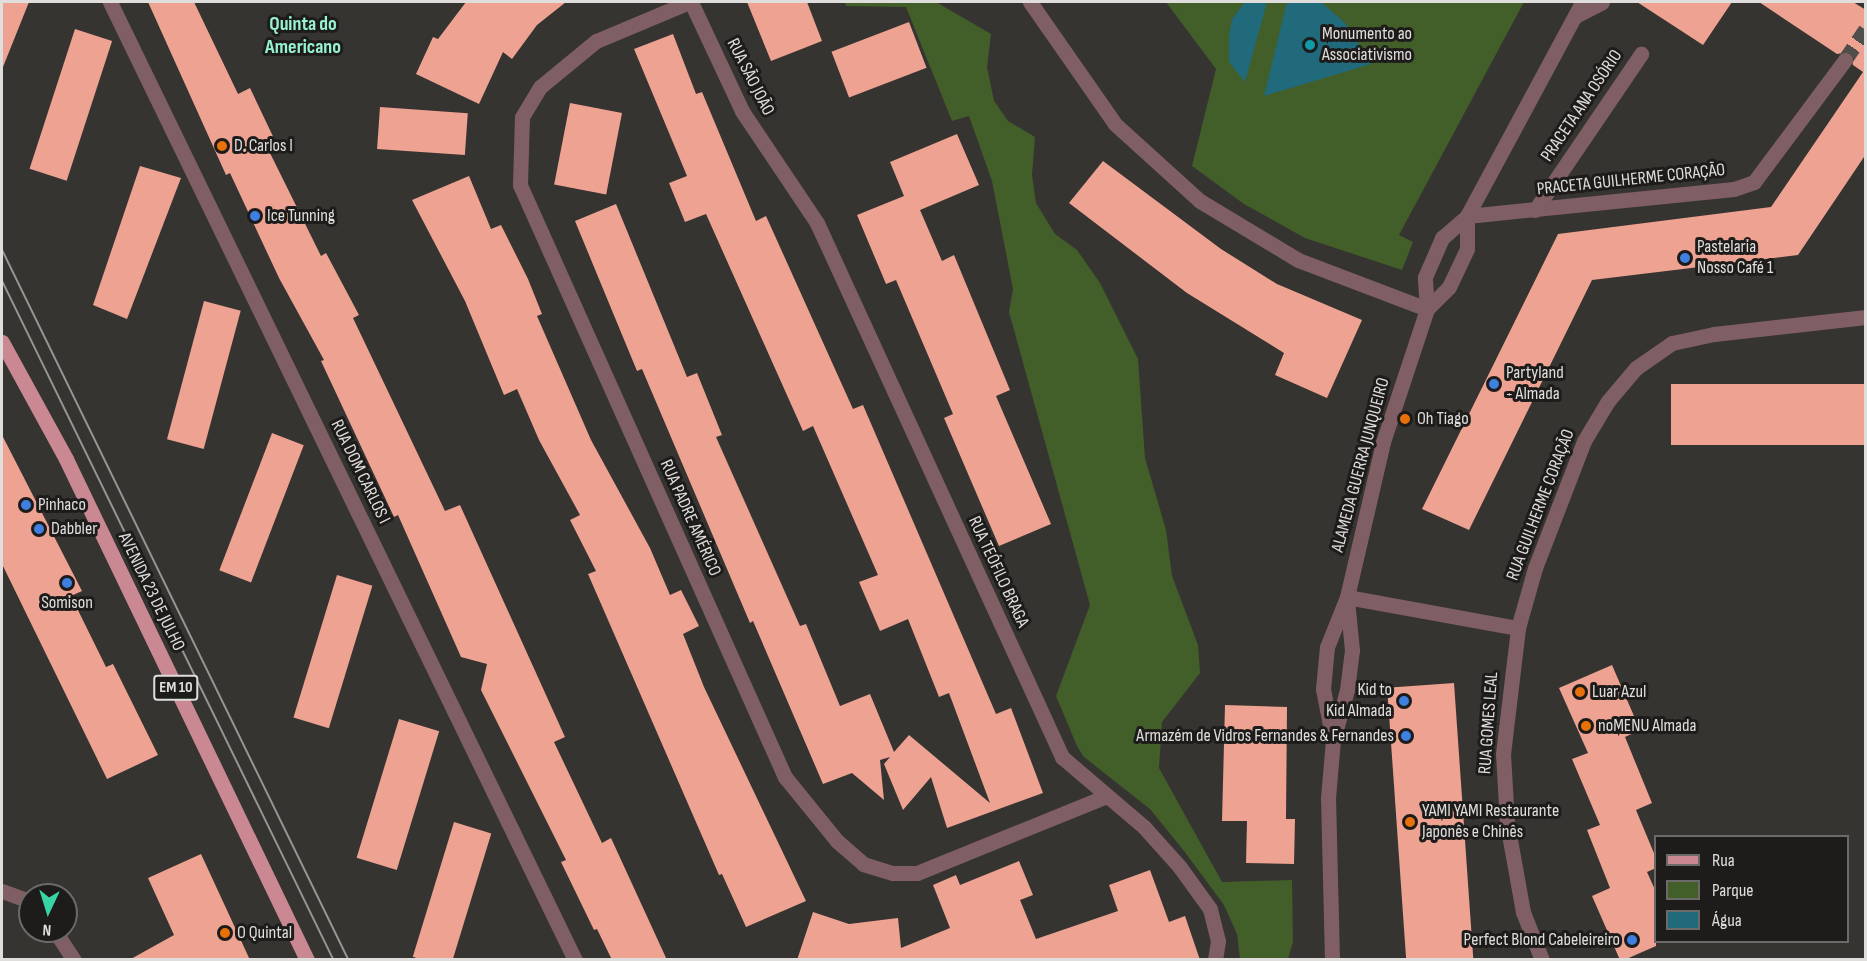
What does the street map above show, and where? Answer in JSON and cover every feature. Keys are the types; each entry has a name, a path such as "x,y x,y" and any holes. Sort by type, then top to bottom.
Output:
{"main road":[{"name":"AVENIDA 23 DE JULHO","path":"2,342 66,459 307,960"}],"street":[{"name":"RUA DOM CARLOS I","path":"110,2 575,960"},
{"name":"RUA SÃO JOÃO","path":"690,2 742,111 779,168"},
{"name":"RUA PADRE AMÉRICO","path":"690,2 596,41 540,87 522,117 520,184 785,777 837,841 863,864 893,873 917,873 1104,796"},
{"path":"1030,2 1114,124 1200,201 1298,260 1427,309"},
{"name":"ALAMEDA GUERRA JUNQUEIRO","path":"1333,740 1323,689 1327,646 1347,597 1383,442 1427,309 1425,277 1442,238 1467,216 1580,8 1602,2"},
{"name":"PRACETA ANA OSÓRIO","path":"1535,210 1641,54"},
{"name":"PRACETA GUILHERME CORAÇÃO","path":"1467,216 1734,189 1754,182 1845,60"},
{"name":"RUA TEÓFILO BRAGA","path":"779,168 817,222 1062,757 1104,796 1144,827 1210,909 1218,941 1215,960"},
{"name":"ALAMEDA GUERRA JUNQUEIRO","path":"1427,309 1449,287 1467,249 1467,216"},
{"name":"RUA GUILHERME CORAÇÃO","path":"1518,628 1535,568 1584,441 1608,401 1636,368 1672,343 1714,334 1866,317"},
{"path":"1347,597 1518,628"},
{"name":"ALAMEDA GUERRA JUNQUEIRO","path":"1332,960 1328,819 1333,740 1351,661 1347,597"},
{"name":"RUA GOMES LEAL","path":"1518,628 1503,754 1507,823 1523,912 1542,960"},
{"path":"2,891 18,897"},
{"path":"63,943 74,960"}],"green space":[{"path":"845,2 936,2 991,34 987,67 994,101 1008,121 1035,137 1032,175 1036,203 1055,234 1077,250 1100,283 1138,359 1145,458 1166,530 1172,576 1198,645 1200,673 1162,722 1159,768 1222,882 1292,880 1293,942 1288,959 1240,959 1237,934 1224,905 1184,851 1150,809 1084,757 1077,746 1056,696 1090,605 1009,312 1013,289 992,181 969,116 952,121 906,7 846,6"},
{"path":"1166,2 1524,2 1399,235 1413,242 1402,270 1305,238 1244,204 1192,166 1216,69"}],"water":[{"path":"1245,2 1267,2 1245,82 1229,62 1229,36 1232,19"},
{"path":"1287,2 1321,2 1345,23 1371,64 1264,96"}],"building":[{"path":"2,2 29,2 3,67 2,66"},
{"path":"148,2 194,2 238,94 250,88 279,149 270,153 321,256 326,253 359,315 353,318 445,511 460,505 565,737 554,742 602,843 611,838 667,960 612,960 597,929 594,930 561,862 566,860 481,690 487,664 461,657 398,515 394,517 321,361 324,360 279,278 230,173 226,175"},
{"path":"466,2 566,2 537,25 512,59 503,52 479,104 416,74 433,37 438,39"},
{"path":"747,2 807,2 822,41 771,61"},
{"path":"1637,2 1732,2 1703,45"},
{"path":"1759,2 1853,2 1866,10 1866,154 1798,255 1592,280 1469,530 1422,509 1558,234 1771,207 1863,72 1853,65 1850,52 1837,54"},
{"path":"909,22 927,68 849,97 832,52"},
{"path":"75,29 112,41 67,181 30,169"},
{"path":"673,34 696,94 702,92 756,221 766,216 853,409 863,405 996,714 1011,708 1043,793 947,828 931,777 903,810 884,764 890,757 880,760 884,800 852,773 823,784 753,621 750,623 642,369 637,371 575,221 616,204 687,377 697,373 722,435 716,437 800,626 806,624 840,706 870,694 894,752 909,735 990,803 949,693 939,697 908,619 880,631 859,582 878,575 813,426 803,431 706,214 685,222 669,183 687,176 634,49"},
{"path":"570,103 622,113 606,195 554,184"},
{"path":"380,107 468,113 465,155 377,149"},
{"path":"957,134 979,185 920,210 942,261 954,255 1010,390 996,396 1051,524 999,546 944,418 953,414 896,280 886,284 857,215 904,196 890,162"},
{"path":"1103,161 1221,249 1277,284 1362,320 1327,398 1275,375 1284,353 1187,293 1069,203"},
{"path":"140,166 181,178 127,319 93,305"},
{"path":"469,176 491,229 501,225 528,279 542,314 537,316 591,440 650,548 670,595 681,590 699,626 683,634 704,687 806,901 746,927 722,874 719,875 588,574 596,571 570,520 580,515 539,440 517,389 504,395 465,301 412,200"},
{"path":"204,301 241,311 204,449 167,439"},
{"path":"1671,384 1866,384 1866,445 1671,445"},
{"path":"272,433 304,445 251,582 219,570"},
{"path":"2,435 82,591 71,596 106,667 113,664 158,755 107,779 2,564"},
{"path":"337,575 372,586 329,728 293,717"},
{"path":"1612,665 1640,730 1625,737 1652,803 1636,810 1654,853 1654,869 1647,872 1654,888 1654,943 1656,946 1624,960 1620,960 1592,896 1610,888 1587,830 1600,825 1572,759 1588,753 1559,688"},
{"path":"1454,683 1473,960 1406,960 1387,688"},
{"path":"1225,705 1287,707 1286,819 1295,819 1294,864 1246,863 1247,821 1222,821"},
{"path":"399,719 439,731 397,870 357,858"},
{"path":"454,822 491,833 453,960 423,960 413,957"},
{"path":"201,854 250,960 129,960 174,935 148,878"},
{"path":"1019,861 1033,895 1020,900 1036,939 1118,911 1109,885 1150,870 1169,922 1185,916 1200,960 797,960 813,912 849,924 898,918 901,948 950,928 933,885 956,875 960,885"}],"tunnel":[{"path":"1845,60 1866,29"}],"tram line":[{"path":"2,249 349,960"},
{"path":"2,280 334,960"}],"place":[{"name":"Monumento ao Associativismo","path":"1310,45"},
{"name":"D. Carlos I","path":"222,146"},
{"name":"Ice Tunning","path":"255,216"},
{"name":"Pastelaria Nosso Café 1","path":"1685,258"},
{"name":"Partyland - Almada","path":"1494,384"},
{"name":"Oh Tiago","path":"1405,419"},
{"name":"Pinhaco","path":"26,505"},
{"name":"Dabbler","path":"39,529"},
{"name":"Somison","path":"67,583"},
{"name":"Luar Azul","path":"1580,692"},
{"name":"Kid to Kid Almada","path":"1404,701"},
{"name":"noMENU Almada","path":"1586,726"},
{"name":"Armazém de Vidros Fernandes & Fernandes","path":"1406,736"},
{"name":"YAMI YAMI Restaurante Japonês e Chinês","path":"1410,822"},
{"name":"O Quintal","path":"225,933"},
{"name":"Perfect Blond Cabeleireiro","path":"1632,940"}],"district":[{"name":"Quinta do Americano","path":"303,36"}]}
